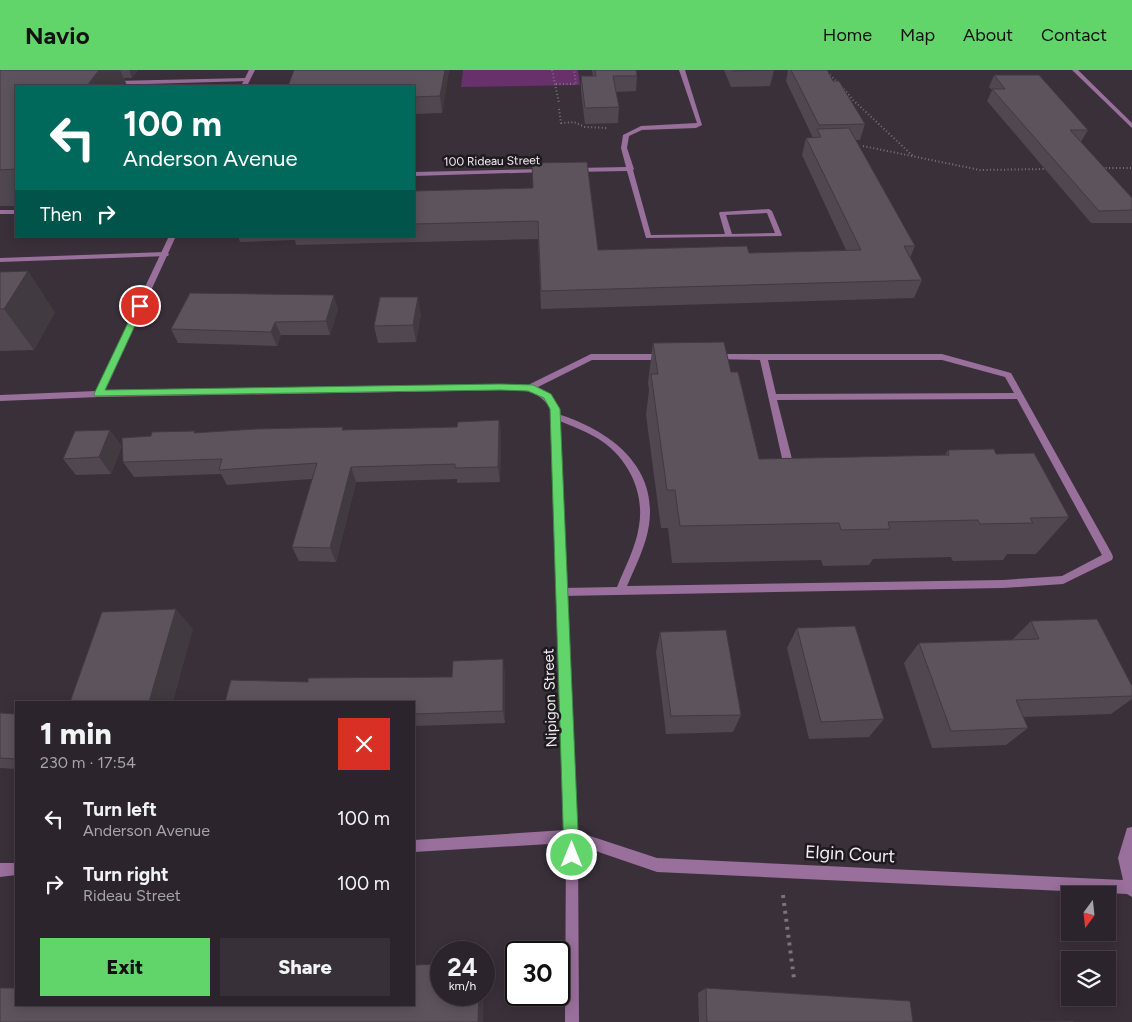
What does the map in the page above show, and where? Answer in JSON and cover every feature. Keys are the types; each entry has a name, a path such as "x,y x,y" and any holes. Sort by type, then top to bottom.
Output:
{"street":[{"path":"107,83 245,83 252,70"},
{"path":"682,70 700,124 696,126 641,128 626,136 624,148 648,237 729,236 779,235 768,211 722,213 729,236"},
{"path":"1075,70 1132,126"},
{"name":"100 Rideau Street","path":"562,171 631,169"},
{"name":"100 Rideau Street","path":"415,174 552,171"},
{"path":"0,212 15,212"},
{"path":"99,394 173,237"},
{"path":"0,260 165,254"},
{"path":"0,398 99,394 529,388 591,356 677,357"},
{"path":"562,592 1003,584 1063,580 1108,557 1008,375 942,357 706,357"},
{"path":"763,357 789,468"},
{"name":"Nipigon Street","path":"529,388 548,396 555,409 572,836 572,1022"},
{"path":"772,397 1020,396"},
{"path":"555,416 585,429 612,444 628,462 641,484 646,503 644,527 620,591"},
{"name":"Elgin Court","path":"572,836 657,865 780,869 1131,889 1125,858 1132,833"},
{"path":"415,846 572,836"},
{"path":"0,870 15,870"}],"path":[{"path":"552,70 559,103"},
{"path":"556,84 576,84 574,70"},
{"path":"825,70 853,100 914,156"},
{"path":"559,109 561,123 574,122 585,128 641,128"},
{"path":"863,146 980,170 1056,169"},
{"path":"1094,168 1132,168"},
{"path":"780,869 794,979"}],"shaded area":[{"path":"463,70 578,70 580,85 461,87"}],"building":[{"path":"0,70 99,70 88,85 15,85 15,169 0,170"},
{"path":"294,70 445,70 440,96 415,97 415,85 288,85"},
{"path":"595,70 636,70 637,76 613,76 619,107 585,108 581,76 596,76"},
{"path":"733,70 774,70 733,71"},
{"path":"791,70 827,70 833,81 839,81 865,124 819,125"},
{"path":"994,75 1039,75 1088,130 1070,130 1132,198 1132,210 1099,211 992,89 1005,89"},
{"path":"849,128 915,246 904,246 922,280 541,291 538,221 415,224 415,191 533,188 532,163 587,162 598,250 747,246 749,253 861,250 806,138 821,137 817,129"},
{"path":"28,271 4,309 0,309 0,272"},
{"path":"190,293 334,295 326,321 275,322 271,332 171,329"},
{"path":"380,297 418,297 413,325 374,326"},
{"path":"724,342 731,372 738,372 759,459 949,455 948,450 994,449 996,454 1034,453 1069,517 1030,518 1033,523 980,524 978,520 888,522 890,529 841,530 839,523 680,526 675,490 667,490 651,374 658,374 653,343"},
{"path":"499,420 498,467 455,468 455,464 351,467 330,548 292,547 317,463 219,470 222,459 123,462 122,438 151,436 152,432 195,431 194,433 255,429 343,427 342,430 457,427 458,422"},
{"path":"110,430 99,457 63,459 75,431"},
{"path":"176,609 149,701 70,701 102,612"},
{"path":"1097,619 1132,686 1132,696 1016,700 1028,728 951,731 919,643 1039,639 1031,621"},
{"path":"855,626 884,719 821,722 797,628"},
{"path":"726,630 741,715 671,716 660,632"},
{"path":"503,659 503,711 415,714 415,701 225,701 231,680 308,682 308,678 452,677 453,661"},
{"path":"0,713 15,714 15,759 0,758"},
{"path":"430,964 430,1006 479,1006 478,1022 0,1022 0,988 15,988 15,1006 415,1006 415,965"},
{"path":"706,988 910,1001 913,1022 707,1022"},
{"path":"1073,1021 1074,1022 1029,1022"}],"route":[{"path":"140,306 99,394 500,387 529,388 548,396 555,409 572,855"}]}
